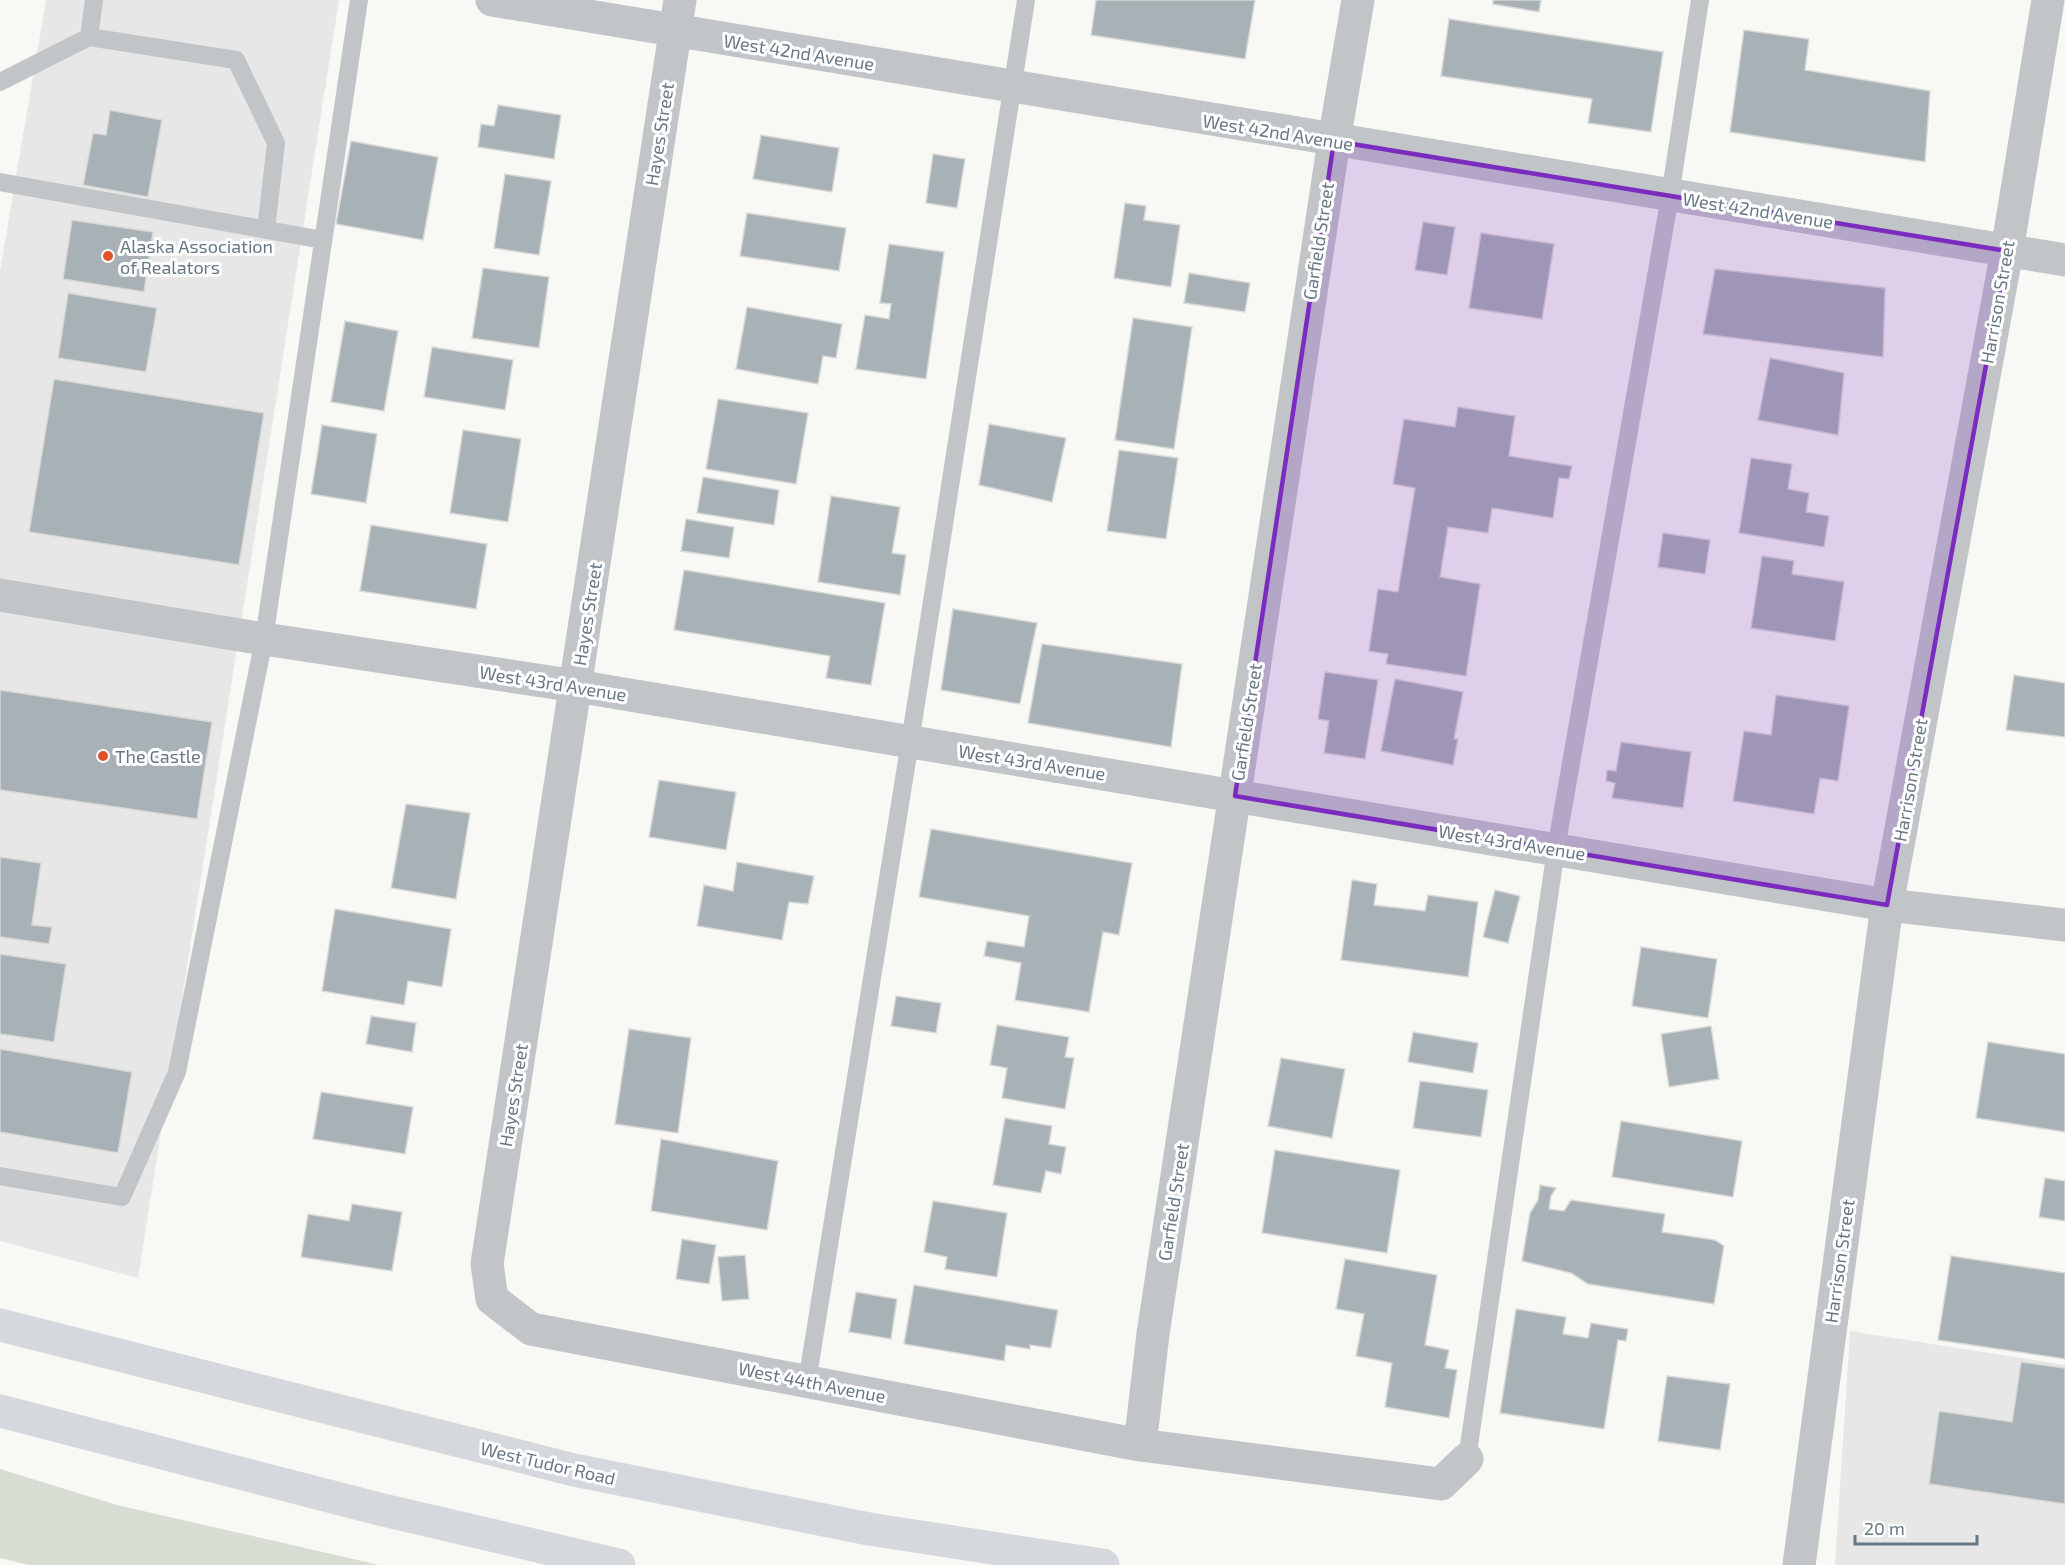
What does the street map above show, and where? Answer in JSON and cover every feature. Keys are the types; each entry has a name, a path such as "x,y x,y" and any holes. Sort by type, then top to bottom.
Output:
{"main road":[{"name":"West Tudor Road","path":"0,1325 574,1470 869,1529 1103,1565"},
{"path":"0,1411 379,1509 619,1565"}],"street":[{"name":"West 42nd Avenue","path":"492,0 677,16 1012,87 2065,260"},
{"name":"Garfield Street","path":"1140,1444 1153,1334 1334,141 1358,0"},
{"name":"Harrison Street","path":"1799,1565 1887,905 2007,250 2048,0"},
{"name":"Hayes Street","path":"492,1299 487,1264 677,16"},
{"name":"West 43rd Avenue","path":"0,595 264,639 576,686 1887,905 2065,925"},
{"name":"West 44th Avenue","path":"492,1299 531,1329 1140,1444 1441,1484 1467,1459"}],"lane":[{"path":"89,37 94,0"},
{"path":"0,1176 122,1197 177,1072 264,639 359,0"},
{"path":"807,1382 1026,0"},
{"path":"1467,1459 1556,849 1670,196 1700,0"},
{"path":"0,82 89,37 236,60 276,142 266,230"},
{"path":"0,182 323,240"}],"highlighted area":[{"path":"1334,141 2007,251 1887,905 1235,796"}],"shaded area":[{"path":"46,0 339,0 138,1278 0,1241 0,271"},
{"path":"1850,1331 2065,1365 2065,1565 1835,1565"},
{"path":"0,1469 117,1505 379,1565 29,1565 0,1558"}],"building":[{"path":"1096,0 1255,0 1245,59 1091,35"},
{"path":"1493,0 1541,0 1539,12 1493,4"},
{"path":"1449,19 1663,52 1651,132 1588,123 1592,99 1441,76"},
{"path":"1744,30 1809,39 1805,70 1930,91 1925,162 1730,132"},
{"path":"498,105 561,115 554,159 478,147 481,124 494,126"},
{"path":"110,110 162,120 148,197 83,185 93,133 106,135"},
{"path":"761,135 839,148 832,192 753,179"},
{"path":"351,141 438,157 423,240 336,224"},
{"path":"933,154 965,159 957,208 926,203"},
{"path":"505,174 551,181 539,255 494,248"},
{"path":"1125,203 1146,206 1144,220 1180,225 1171,287 1114,278"},
{"path":"747,213 846,228 839,271 740,256"},
{"name":"Alaska Association of Realators","path":"72,220 153,232 144,292 63,279"},
{"path":"1423,222 1455,227 1447,275 1415,270"},
{"path":"1481,233 1554,244 1542,319 1469,308"},
{"path":"889,244 944,252 926,379 856,369 865,315 889,319 891,304 880,303"},
{"path":"483,268 549,277 539,348 472,338"},
{"path":"1715,269 1885,288 1883,357 1703,334"},
{"path":"1189,273 1250,283 1245,312 1184,303"},
{"path":"68,293 157,308 146,372 58,358"},
{"path":"747,307 842,324 836,358 823,356 818,384 736,369"},
{"path":"1133,318 1192,327 1174,449 1115,440"},
{"path":"345,321 398,331 384,411 331,402"},
{"path":"432,347 513,360 505,410 424,397"},
{"path":"1770,358 1844,373 1838,435 1758,420"},
{"path":"54,379 264,413 239,565 29,532"},
{"path":"718,399 808,413 796,484 706,469"},
{"path":"1458,407 1515,416 1509,456 1572,466 1569,479 1559,478 1553,518 1492,508 1488,533 1448,527 1440,577 1480,584 1466,676 1386,664 1388,654 1369,651 1378,589 1398,592 1415,488 1393,484 1404,419 1455,427"},
{"path":"989,424 1066,438 1052,502 979,485"},
{"path":"322,425 377,434 366,503 311,494"},
{"path":"463,430 521,439 508,522 450,513"},
{"path":"1119,450 1178,458 1166,539 1107,531"},
{"path":"1751,458 1792,464 1788,489 1809,493 1806,512 1829,516 1824,547 1739,533"},
{"path":"703,477 779,490 774,525 697,513"},
{"path":"831,496 900,507 892,553 906,555 900,595 818,582"},
{"path":"686,519 734,527 729,558 681,551"},
{"path":"371,525 487,544 476,609 360,591"},
{"path":"1663,533 1710,540 1705,574 1658,567"},
{"path":"1762,556 1794,561 1792,574 1844,582 1835,641 1751,628"},
{"path":"684,570 885,603 871,685 826,678 830,656 674,630"},
{"path":"953,609 1037,623 1020,704 941,690"},
{"path":"1042,644 1182,664 1171,747 1028,723"},
{"path":"1325,672 1378,680 1365,759 1324,753 1329,721 1318,719"},
{"path":"2014,675 2065,683 2065,737 2006,730"},
{"path":"1395,679 1463,692 1454,739 1458,739 1453,765 1381,751"},
{"name":"The Castle","path":"0,690 212,722 197,819 0,790"},
{"path":"1776,695 1849,706 1838,781 1820,778 1814,814 1733,801 1744,731 1771,735"},
{"path":"1621,742 1691,752 1683,808 1612,798 1615,783 1606,781 1607,770 1616,771"},
{"path":"659,780 736,792 726,850 649,837"},
{"path":"406,804 470,813 456,899 391,888"},
{"path":"931,829 1132,863 1119,935 1103,932 1089,1012 1015,1000 1021,963 984,956 987,941 1024,947 1029,916 919,897"},
{"path":"0,857 41,863 32,925 52,927 49,944 0,937"},
{"path":"737,862 814,876 808,904 789,902 782,940 697,926 704,885 733,891"},
{"path":"1352,880 1377,884 1374,905 1425,911 1428,895 1478,902 1468,977 1341,960"},
{"path":"1495,890 1520,896 1508,943 1483,937"},
{"path":"335,909 451,929 442,987 408,981 404,1005 322,991"},
{"path":"1641,947 1717,959 1708,1018 1632,1006"},
{"path":"0,954 66,964 54,1042 0,1034"},
{"path":"896,996 941,1003 936,1033 891,1026"},
{"path":"371,1016 416,1023 412,1052 366,1044"},
{"path":"997,1025 1069,1037 1065,1057 1074,1058 1065,1109 1002,1098 1007,1068 990,1065"},
{"path":"1711,1026 1719,1079 1669,1087 1661,1034"},
{"path":"629,1029 691,1038 678,1133 615,1124"},
{"path":"1413,1032 1478,1043 1473,1073 1408,1062"},
{"path":"1988,1042 2065,1054 2065,1132 1976,1118"},
{"path":"0,1049 132,1072 118,1153 0,1132"},
{"path":"1281,1058 1345,1069 1332,1138 1268,1126"},
{"path":"1420,1081 1488,1090 1481,1137 1413,1128"},
{"path":"321,1092 413,1107 405,1154 313,1139"},
{"path":"1005,1118 1052,1126 1049,1144 1066,1147 1061,1174 1046,1171 1041,1193 993,1185"},
{"path":"1621,1121 1742,1141 1733,1197 1612,1177"},
{"path":"661,1139 778,1161 767,1230 651,1211"},
{"path":"1275,1150 1400,1170 1387,1253 1262,1233"},
{"path":"2045,1178 2065,1181 2065,1221 2039,1217"},
{"path":"1540,1185 1556,1188 1551,1196 1549,1209 1564,1211 1571,1200 1665,1214 1662,1232 1715,1240 1724,1246 1714,1304 1588,1284 1571,1273 1522,1261 1530,1213 1538,1200"},
{"path":"933,1201 1007,1213 997,1277 945,1269 947,1257 924,1252"},
{"path":"352,1204 402,1212 392,1271 301,1257 308,1214 349,1221"},
{"path":"682,1239 716,1245 709,1284 676,1279"},
{"path":"745,1255 749,1299 722,1301 718,1257"},
{"path":"1951,1256 2065,1273 2065,1359 1938,1340"},
{"path":"1345,1259 1437,1275 1425,1345 1449,1350 1445,1368 1457,1370 1449,1418 1385,1407 1392,1363 1356,1356 1364,1314 1336,1309"},
{"path":"914,1285 1058,1310 1051,1348 1030,1345 1030,1349 1006,1345 1004,1361 904,1344"},
{"path":"856,1292 897,1299 891,1339 849,1332"},
{"path":"1516,1309 1566,1317 1563,1334 1588,1338 1591,1323 1628,1329 1626,1341 1618,1340 1604,1429 1500,1413"},
{"path":"2021,1362 2065,1368 2065,1504 1929,1484 1939,1411 2012,1422"},
{"path":"1667,1376 1730,1384 1720,1450 1658,1441"}],"place":[{"name":"Alaska Association of Realators","path":"108,256"},
{"name":"The Castle","path":"103,756"}]}
